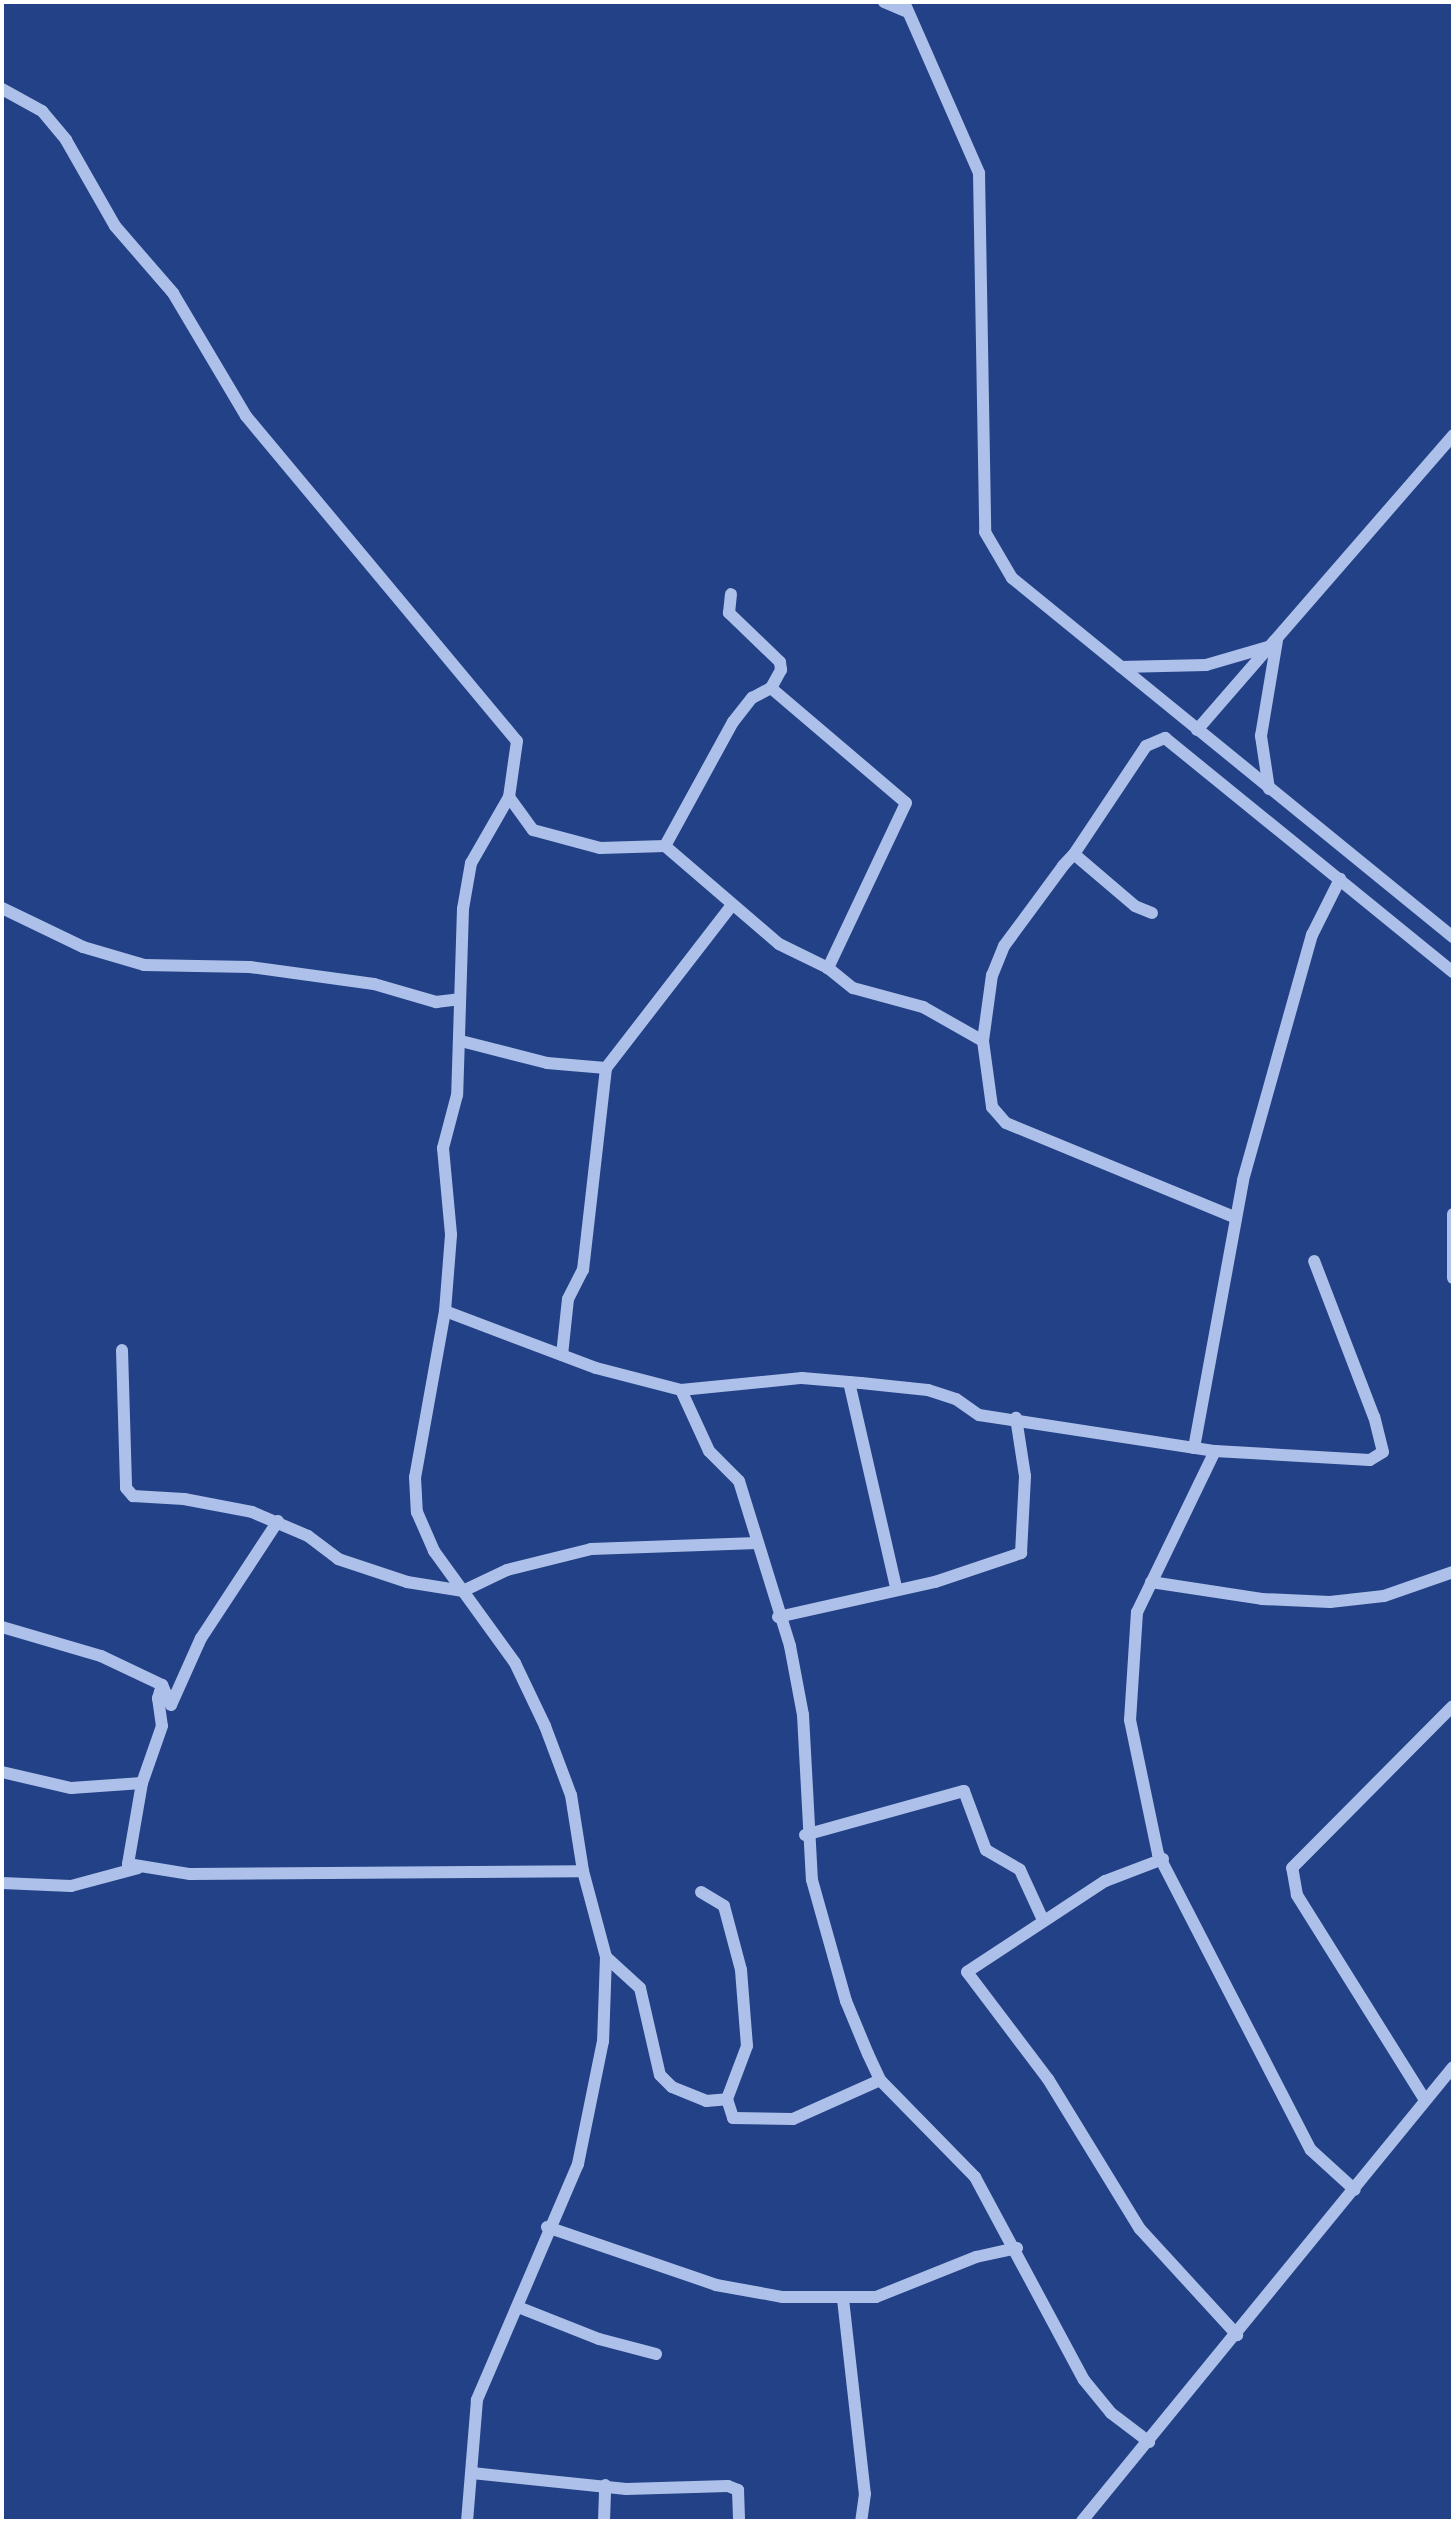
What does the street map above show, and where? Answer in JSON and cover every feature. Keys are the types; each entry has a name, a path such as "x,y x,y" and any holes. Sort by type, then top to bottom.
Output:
{"street":[{"path":"884,2 905,6 979,173 985,532 1012,578 1453,937"},
{"path":"2,89 42,111 66,140 114,226 173,293 246,416 517,741 509,797 471,863 459,999 461,1041 457,1095 443,1148 451,1236 445,1311 415,1477 417,1512 434,1551 515,1663 545,1726 571,1795 583,1871 606,1957 603,2040 578,2164 547,2227 518,2307 477,2400 467,2521"},
{"path":"1197,730 1453,435"},
{"path":"665,846 733,722 752,698 771,688 780,662 729,612 731,594"},
{"path":"1121,667 1206,665 1274,642"},
{"path":"1269,789 1261,736 1274,642"},
{"path":"771,688 906,803 828,968"},
{"path":"1234,1217 1006,1123 992,1107 983,1041 996,960 1074,854 1146,746 1165,738 1453,972"},
{"path":"509,797 519,818 544,833 600,848 665,846 779,944 828,968 853,988 923,1007 983,1041"},
{"path":"1074,854 1135,906 1152,913"},
{"path":"1194,1448 1229,1280 1234,1217 1311,935 1340,879"},
{"path":"562,1355 568,1299 583,1270 606,1068 732,905"},
{"path":"2,908 83,947 144,965 250,967 374,984 436,1002 459,999"},
{"path":"461,1041 547,1063 606,1068"},
{"path":"1453,1214 1453,1278"},
{"path":"445,1311 562,1355 681,1390 802,1378 849,1382 928,1391 956,1399 979,1415 1194,1448 1370,1460 1383,1452 1347,1337 1314,1261"},
{"path":"122,1350 126,1488 133,1496 184,1499 278,1521 338,1559 407,1582 463,1591 507,1570 591,1549 757,1544"},
{"path":"849,1382 896,1587"},
{"path":"681,1390 709,1451 739,1481 803,1715 805,1835 830,1948 880,2080 975,2177 1017,2248 1084,2379 1111,2413 1149,2442"},
{"path":"778,1617 896,1587 942,1580 1021,1553 1025,1476 1016,1419"},
{"path":"1215,1451 1137,1612 1130,1720 1163,1859 1311,2150 1355,2190"},
{"path":"2,1627 101,1656 162,1685 171,1705 201,1638 278,1521"},
{"path":"1151,1582 1262,1600 1330,1602 1384,1596 1453,1572"},
{"path":"162,1685 158,1698 162,1726 142,1783 128,1864 139,1868 190,1874 362,1876 583,1871"},
{"path":"1425,2100 1297,1895 1292,1868 1453,1706"},
{"path":"2,1772 71,1788 142,1783"},
{"path":"805,1835 862,1822 940,1794 964,1791 986,1850 1020,1870 1043,1920"},
{"path":"1163,1859 1105,1881 967,1972 1048,2079 1140,2229 1237,2335"},
{"path":"2,1883 71,1886 139,1868"},
{"path":"701,1892 724,1906 741,1970 747,2046 727,2099 733,2118 793,2119 880,2080"},
{"path":"606,1957 640,1988 660,2075 672,2087 706,2101 727,2099"},
{"path":"1082,2521 1237,2335 1453,2067"},
{"path":"547,2227 716,2285 783,2297 843,2299 910,2288 947,2267 1017,2248"},
{"path":"843,2299 865,2494 861,2521"},
{"path":"518,2307 599,2339 656,2354"},
{"path":"472,2473 606,2485 728,2486 738,2490 739,2521"},
{"path":"604,2521 606,2485"}]}
